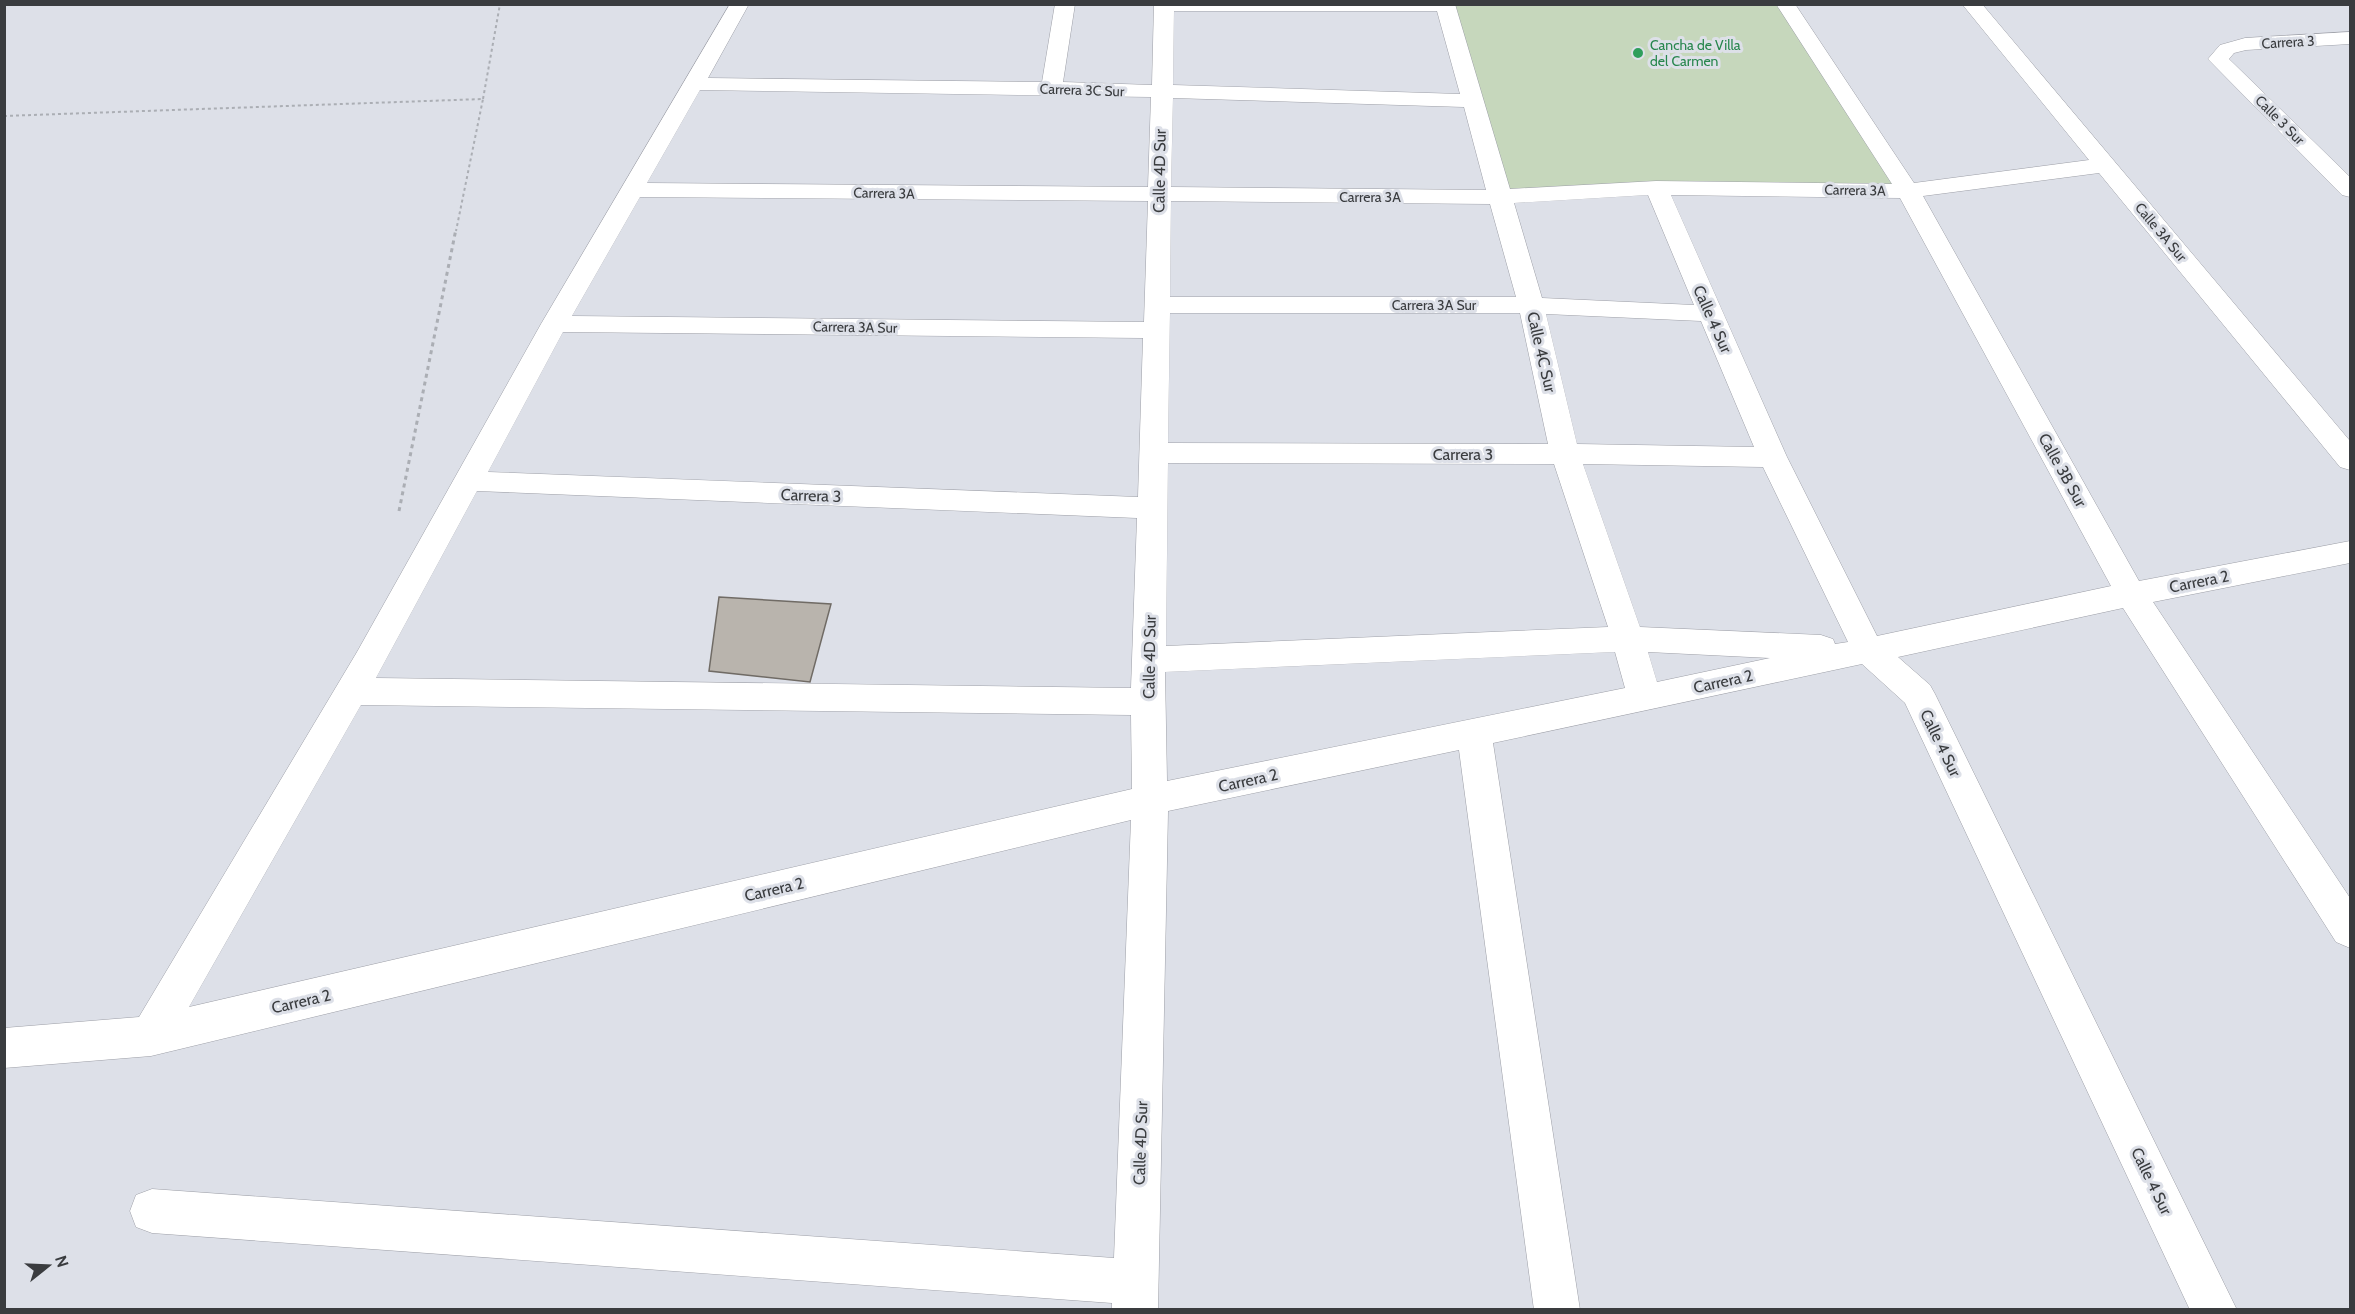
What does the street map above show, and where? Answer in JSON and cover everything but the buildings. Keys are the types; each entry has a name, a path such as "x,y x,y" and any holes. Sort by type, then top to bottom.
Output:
{"street":[{"path":"151,1036 351,691 554,324 740,4"},
{"path":"1052,88 1065,4"},
{"name":"Calle 3B Sur","path":"1785,4 1908,191 2131,594 2350,930"},
{"name":"Calle 3A Sur","path":"1971,4 2350,460"},
{"path":"1164,5 1444,5"},
{"name":"Calle 4D Sur","path":"1135,1296 1150,800 1148,702 1164,5"},
{"name":"Calle 4C Sur","path":"1444,5 1531,305 1565,454 1628,639 1645,698"},
{"name":"Carrera 3","path":"2227,49 2245,44 2350,38"},
{"name":"Calle 3 Sur","path":"2227,49 2218,59 2350,190"},
{"name":"Carrera 3C Sur","path":"693,84 1052,88 1471,101"},
{"name":"Carrera 3A","path":"632,190 1499,197 1656,188 1908,191 2105,165"},
{"name":"Calle 4 Sur","path":"1656,188 1773,457 1868,650 1918,694 2214,1310"},
{"name":"Carrera 3A Sur","path":"554,324 1156,317 1531,305 1710,314"},
{"name":"Carrera 3","path":"1153,453 1773,457"},
{"name":"Carrera 3","path":"469,481 1152,508"},
{"name":"Carrera 2","path":"4,1048 151,1036 1150,800 1645,698 2131,594 2350,552"},
{"path":"1149,660 1628,639 1868,650"},
{"path":"351,691 1148,702"},
{"path":"1474,733 1557,1310"},
{"path":"152,1210 1135,1296"}],"path":[{"path":"397,521 483,99 500,4"},
{"path":"4,116 483,99"}],"green space":[{"name":"Cancha de Villa del Carmen","path":"1445,5 1785,5 1908,191 1499,197"}],"place":[{"name":"Cancha de Villa del Carmen","path":"1638,53"}]}
